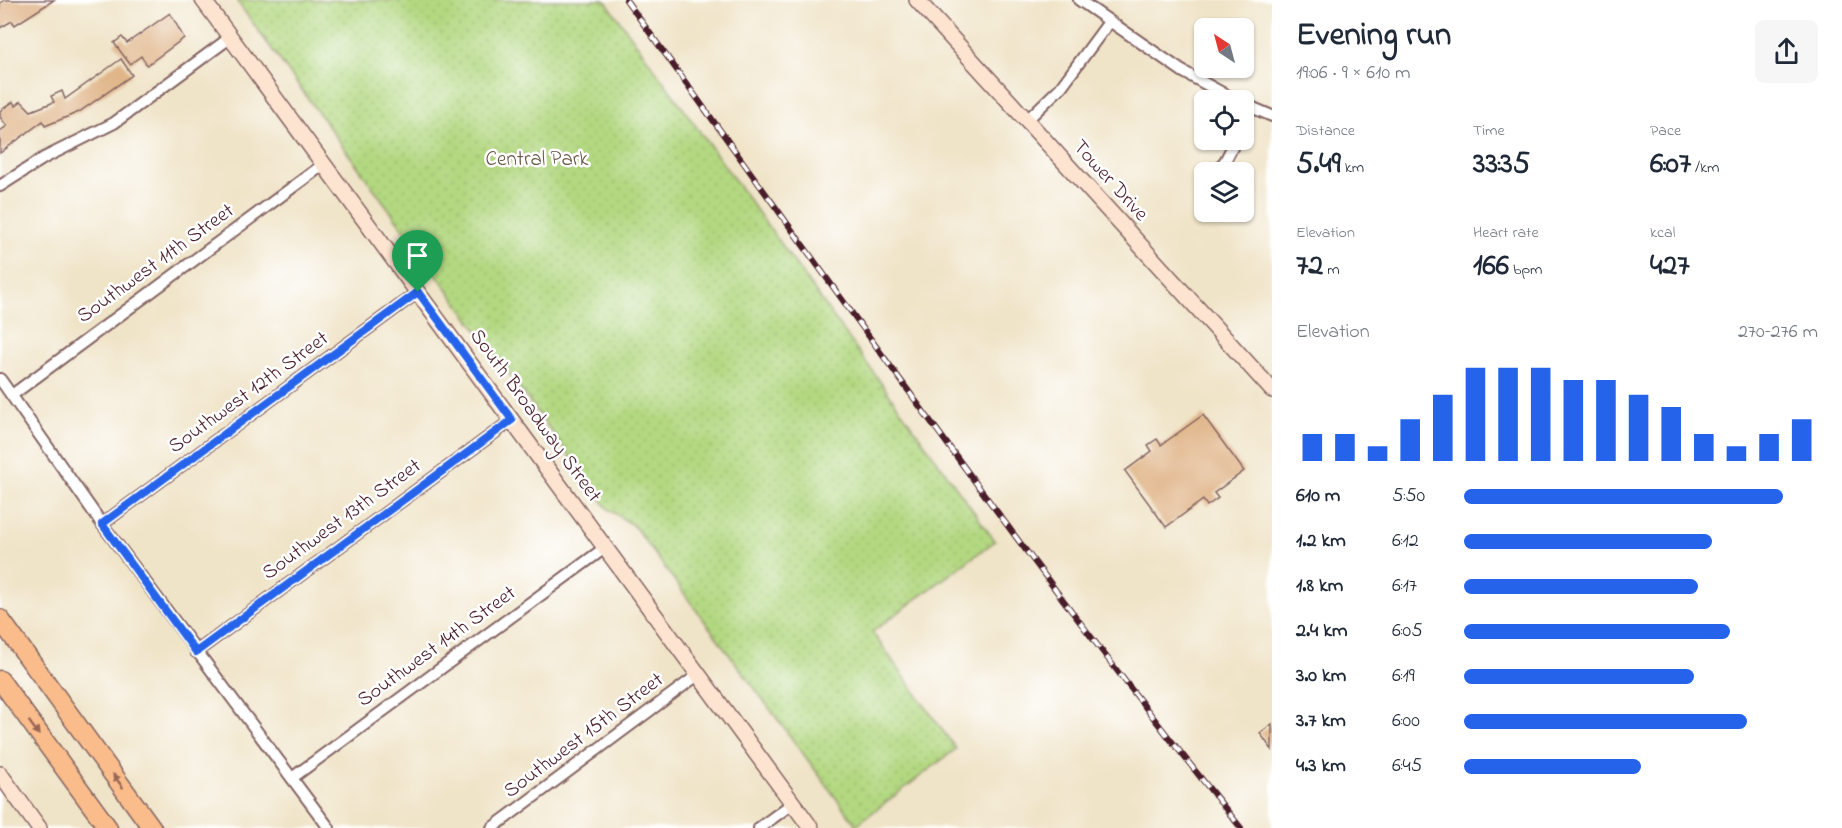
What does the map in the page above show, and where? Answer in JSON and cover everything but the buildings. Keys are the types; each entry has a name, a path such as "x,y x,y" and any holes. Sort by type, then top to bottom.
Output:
{"highway":[{"path":"0,619 152,828"},
{"path":"0,680 108,828"}],"main road":[{"name":"South Broadway Street","path":"203,0 811,828"},
{"name":"Tower Drive","path":"917,0 1272,390"},
{"path":"0,774 39,828"}],"street":[{"path":"1079,0 1182,71 1217,90"},
{"path":"1027,120 1060,87 1109,22"},
{"path":"0,186 44,158 114,123 231,37"},
{"path":"1254,109 1272,116"},
{"name":"Southwest 11th Street","path":"12,395 324,165"},
{"name":"Southwest 12th Street","path":"102,524 418,292"},
{"path":"0,379 102,524 329,828"},
{"name":"Southwest 13th Street","path":"196,652 512,420"},
{"name":"Southwest 14th Street","path":"292,778 606,548"},
{"name":"Southwest 15th Street","path":"492,828 699,674"},
{"path":"759,828 793,803"}],"green space":[{"name":"Central Park","path":"236,0 605,0 995,541 872,632 956,749 856,825 634,526 608,509"}],"railway":[{"path":"626,0 1005,522 1082,625 1241,828"}],"route":[{"path":"418,292 512,420 196,652 102,524 418,292"}]}
